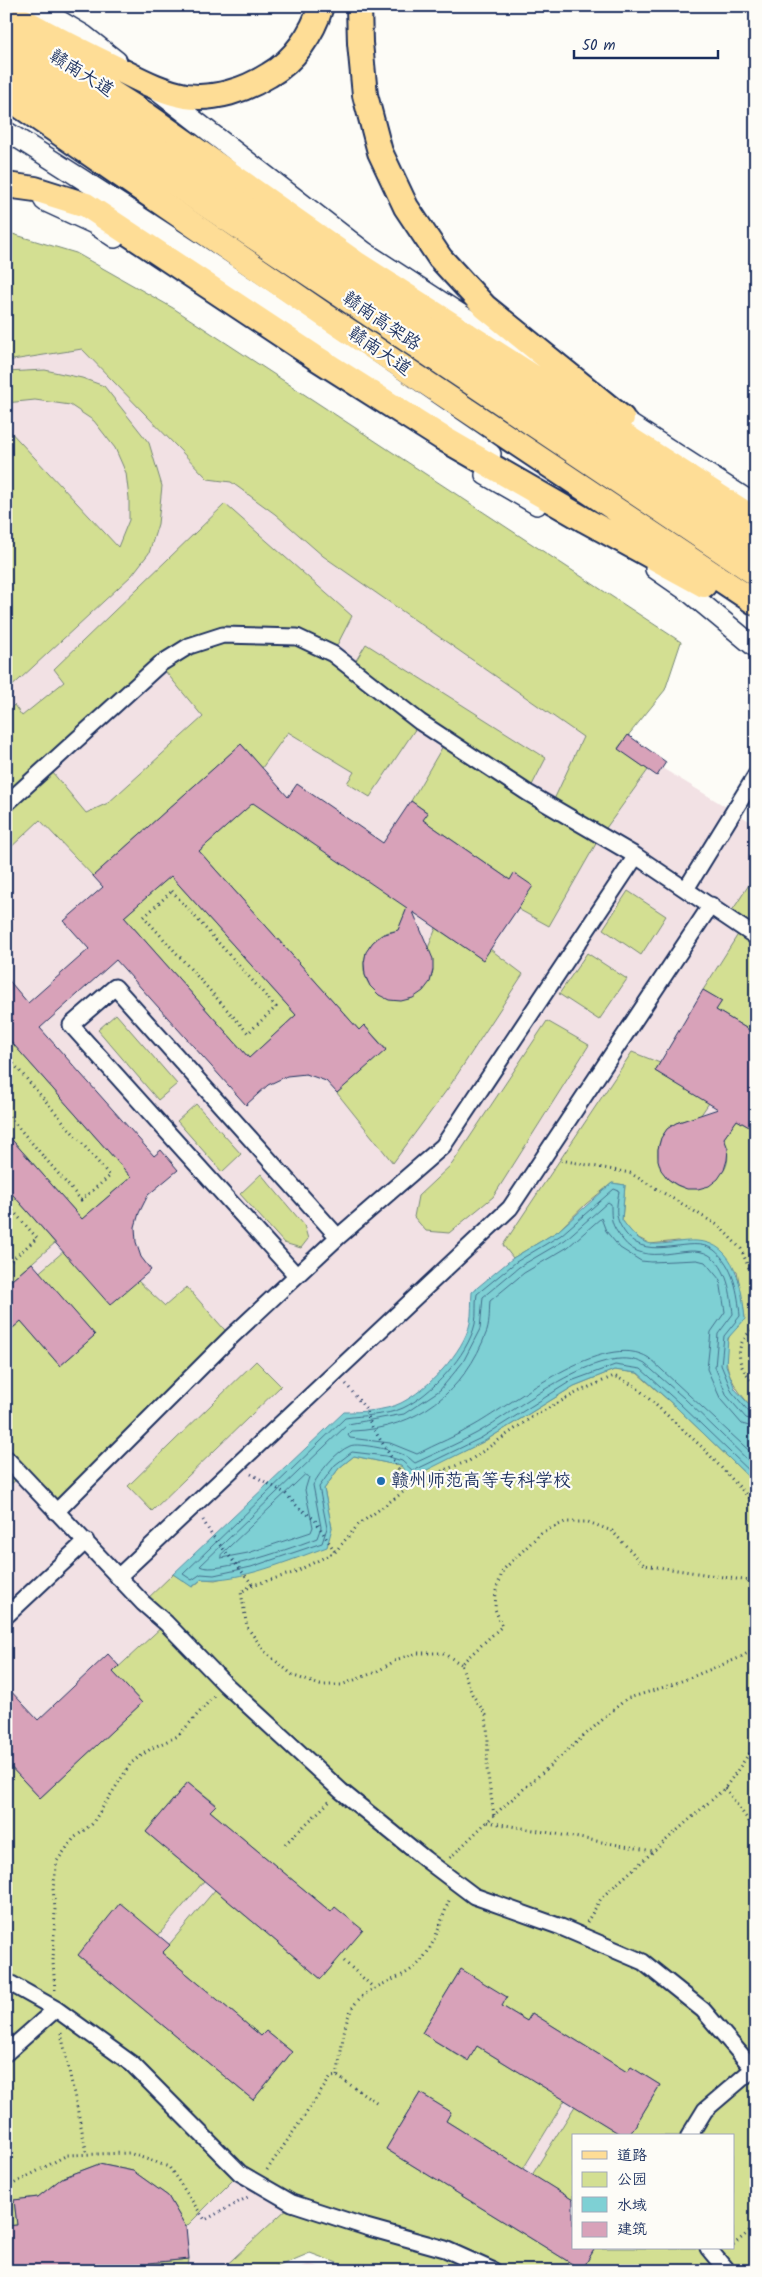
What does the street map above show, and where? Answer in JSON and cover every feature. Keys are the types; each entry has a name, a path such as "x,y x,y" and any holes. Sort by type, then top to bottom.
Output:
{"highway":[{"name":"赣南高架路","path":"6,47 367,290 756,544"},
{"name":"赣南高架路","path":"6,70 756,573"}],"main road":[{"path":"6,11 75,49 151,85 186,96 218,95 251,87 278,70 302,45 318,16 321,6"},
{"path":"360,6 360,43 365,94 380,152 406,206 440,258 485,306 698,482"},
{"name":"赣南大道","path":"6,26 148,116 356,263 756,520"},
{"name":"赣南大道","path":"6,96 323,314 756,603"},
{"path":"6,185 35,189 86,205 315,357 441,437 585,520 756,613"}],"street":[{"path":"35,6 84,35 365,252 756,505"},
{"path":"6,131 90,183 315,332 659,571 691,594 756,648"},
{"path":"6,195 36,197 94,224 510,491 659,571"},
{"path":"6,804 160,664 189,646 223,635 296,636 333,654 420,722 528,793 636,856 756,937"},
{"path":"686,889 756,775"},
{"path":"56,1512 231,1337 296,1275 443,1146 636,856"},
{"path":"118,1577 510,1208 711,905"},
{"path":"296,1275 71,1025 115,987 338,1237"},
{"path":"6,1458 118,1577 225,1684 341,1791 439,1869 474,1896 578,1935 643,1962 702,2010 754,2070 705,2110 690,2134"},
{"path":"6,1616 86,1542"},
{"path":"6,1981 56,2009 132,2064 240,2172 292,2203 366,2227 445,2249 494,2271"},
{"path":"6,2054 56,2009"},
{"path":"710,2250 727,2271"}],"path":[{"path":"172,892 276,1007 248,1033 144,917 172,892"},
{"path":"6,1067 12,1062 110,1176 81,1200 6,1113"},
{"path":"545,1155 630,1173 678,1200 719,1226 741,1249 756,1285"},
{"path":"6,1203 37,1238 6,1265"},
{"path":"756,1328 744,1338 738,1358 741,1368 747,1377 756,1384"},
{"path":"337,1370 364,1408 371,1425 410,1487"},
{"path":"494,1815 487,1769 488,1739 486,1715 472,1694 461,1664 444,1653 418,1652 398,1659 376,1672 341,1685 320,1685 294,1676 266,1653 247,1627 241,1592 253,1585 293,1573 335,1552 358,1525 410,1487 444,1470 470,1461 532,1417 578,1392 614,1376 635,1386 642,1392 703,1448 756,1505"},
{"path":"265,1482 286,1493 297,1506 315,1520 335,1552"},
{"path":"461,1664 502,1626 495,1609 496,1591 503,1570 540,1533 565,1522 588,1522 612,1531 644,1565 756,1582"},
{"path":"211,1534 253,1585"},
{"path":"439,1869 494,1815 626,1699 721,1665 756,1648"},
{"path":"87,2154 56,2009 53,1962 55,1909 53,1889 58,1861 74,1838 92,1824 130,1763 152,1748 178,1736 225,1684"},
{"path":"578,1935 602,1897 725,1788 756,1744"},
{"path":"725,1788 756,1831"},
{"path":"285,1844 341,1791"},
{"path":"488,1822 653,1851"},
{"path":"337,2076 349,2014 364,1995 416,1966 429,1949 457,1882"},
{"path":"344,1962 374,1988"},
{"path":"6,2188 67,2154 129,2153 169,2167 206,2220 262,2185 331,2077 337,2076 379,2104"},
{"path":"734,2244 756,2226"}],"shaded area":[{"name":"赣州师范高等专科学校","path":"82,348 666,762 662,768 756,825 756,2271 359,2271 310,2253 267,2271 6,2271 6,361"},
{"path":"309,2264 332,2271 293,2271"}],"green space":[{"path":"6,232 76,253 173,308 681,642 665,690 618,748 648,770 601,835 549,926 518,909 510,880 423,820 427,812 411,801 447,739 420,722 370,797 347,783 354,772 288,732 262,768 241,744 93,876 40,820 6,852 6,713 14,705 22,716 64,682 54,669 225,504 352,616 333,653 352,667 366,644 546,758 528,793 551,806 583,737 323,556 275,514 231,482 208,479 82,349 6,361","holes":["160,665 203,717 108,803 86,813 48,767"]},
{"path":"45,370 82,378 104,386 149,443 162,486 158,524 149,553 132,575 6,692 6,427 118,547 129,520 126,473 115,448 94,421 70,405 35,400 6,403 6,372"},
{"path":"265,792 407,908 398,931 390,932 376,939 364,960 366,978 379,995 430,982 432,965 428,948 436,928 482,959 490,949 523,974 449,1087 393,1163 337,1093 386,1049 364,1025 359,1030 199,851"},
{"path":"756,874 756,1034 716,1010 721,1001 703,990 742,928 728,917"},
{"path":"171,876 296,1015 249,1058 124,917"},
{"path":"628,891 666,916 641,955 603,929"},
{"path":"587,953 627,979 599,1020 559,994"},
{"path":"116,1014 177,1084 158,1100 98,1030"},
{"path":"547,1021 589,1045 493,1197 449,1233 426,1231 414,1217 418,1196 452,1164"},
{"path":"6,1036 131,1177 82,1219 6,1133"},
{"path":"632,1052 660,1063 655,1071 709,1103 698,1119 677,1123 668,1128 659,1145 658,1153 661,1168 665,1176 678,1186 693,1187 709,1181 721,1173 725,1168 728,1155 724,1138 737,1120 756,1131 756,1173 749,1182 756,1187 756,1412 737,1388 728,1370 726,1361 729,1337 745,1318 737,1271 678,1241 650,1244 633,1235 622,1220 625,1185 612,1183 586,1204 558,1231 513,1258 503,1245"},
{"path":"196,1104 241,1154 222,1172 177,1121"},
{"path":"261,1174 304,1225 308,1239 301,1248 284,1243 240,1194"},
{"path":"6,1187 55,1243 6,1285"},
{"path":"64,1251 138,1281 165,1306 187,1287 231,1337 56,1512 21,1476 6,1488 6,1334 21,1321 60,1366 95,1335 56,1291 14,1294"},
{"path":"256,1361 281,1386 152,1511 128,1486"},
{"path":"614,1370 637,1373 676,1407 756,1484 756,2271 359,2271 310,2253 267,2271 220,2271 292,2204 240,2173 186,2227 168,2196 133,2171 99,2164 62,2178 38,2197 14,2200 17,2225 6,2226 6,1762 40,1798 142,1703 113,1672 165,1624 143,1603 173,1574 193,1587 202,1579 215,1580 291,1560 332,1528 324,1489 339,1468 354,1456 401,1466 452,1457 483,1442 574,1386","holes":["188,1782 216,1804 210,1811 331,1912 362,1930 321,1979 215,1890 162,1953 261,2036 266,2031 292,2052 253,2100 78,1955 151,1944 204,1881 146,1832","461,1969 502,2006 527,2021 532,2013 627,2072 631,2067 660,2085 630,2134 734,2134 734,2250 594,2250 582,2270 386,2149 420,2093 451,2112 446,2121 523,2169 565,2100 477,2046 467,2061 422,2033"]},
{"path":"575,2106 620,2134 572,2134 572,2199 532,2175"},
{"path":"189,2259 187,2271 150,2271 149,2263"}],"water":[{"path":"612,1183 625,1185 622,1220 642,1241 651,1244 662,1244 697,1241 710,1244 721,1250 729,1258 739,1281 745,1319 728,1338 726,1365 735,1389 756,1412 756,1484 638,1373 614,1370 574,1386 483,1442 411,1478 401,1466 354,1456 339,1468 324,1489 332,1528 327,1547 248,1574 217,1579 202,1579 192,1587 173,1574 344,1412 358,1412 395,1406 411,1397 433,1380 452,1358 466,1334 471,1319 472,1292 513,1258 558,1231"}],"building":[{"path":"628,735 666,762 657,776 618,749"},
{"path":"241,744 288,797 297,784 383,843 411,801 428,813 423,820 510,880 514,873 533,886 483,960 413,912 433,959 430,982 423,991 413,998 401,1001 389,1000 379,995 370,986 365,975 364,963 366,952 373,942 382,935 398,930 407,908 253,803 199,851 359,1030 364,1025 386,1050 337,1093 326,1081 306,1074 287,1076 268,1085 246,1105 116,960 40,1028 154,1156 161,1150 178,1170 148,1195 139,1213 135,1227 136,1242 141,1257 151,1270 110,1305 6,1187 6,1133 82,1219 131,1177 6,1036 6,977 28,1003 89,949 64,921 103,887 93,876","holes":["171,876 296,1015 249,1058 124,917"]},
{"path":"703,990 722,1001 716,1010 756,1034 756,1131 737,1120 724,1138 728,1149 727,1160 724,1170 718,1179 709,1186 687,1189 668,1179 661,1170 658,1160 658,1149 661,1138 667,1129 676,1123 718,1109 655,1071"},
{"path":"32,1263 95,1335 60,1366 21,1321 6,1334 6,1285"},
{"path":"108,1654 119,1666 113,1672 142,1703 40,1798 6,1762 6,1686 38,1720"},
{"path":"188,1782 216,1805 210,1811 331,1912 335,1907 363,1930 321,1979 146,1832"},
{"path":"120,1903 170,1945 162,1953 261,2036 266,2031 292,2052 253,2100 78,1955"},
{"path":"461,1969 507,1997 502,2006 527,2021 532,2013 627,2072 631,2067 660,2085 630,2134 620,2134 477,2046 468,2061 422,2033"},
{"path":"420,2093 451,2112 446,2121 572,2199 572,2250 594,2250 582,2270 386,2149"},
{"path":"99,2164 133,2171 168,2196 186,2227 189,2259 149,2263 150,2271 6,2271 6,2226 17,2225 14,2200 38,2197 62,2178"}],"place":[{"name":"赣州师范高等专科学校","path":"381,1481"}]}
